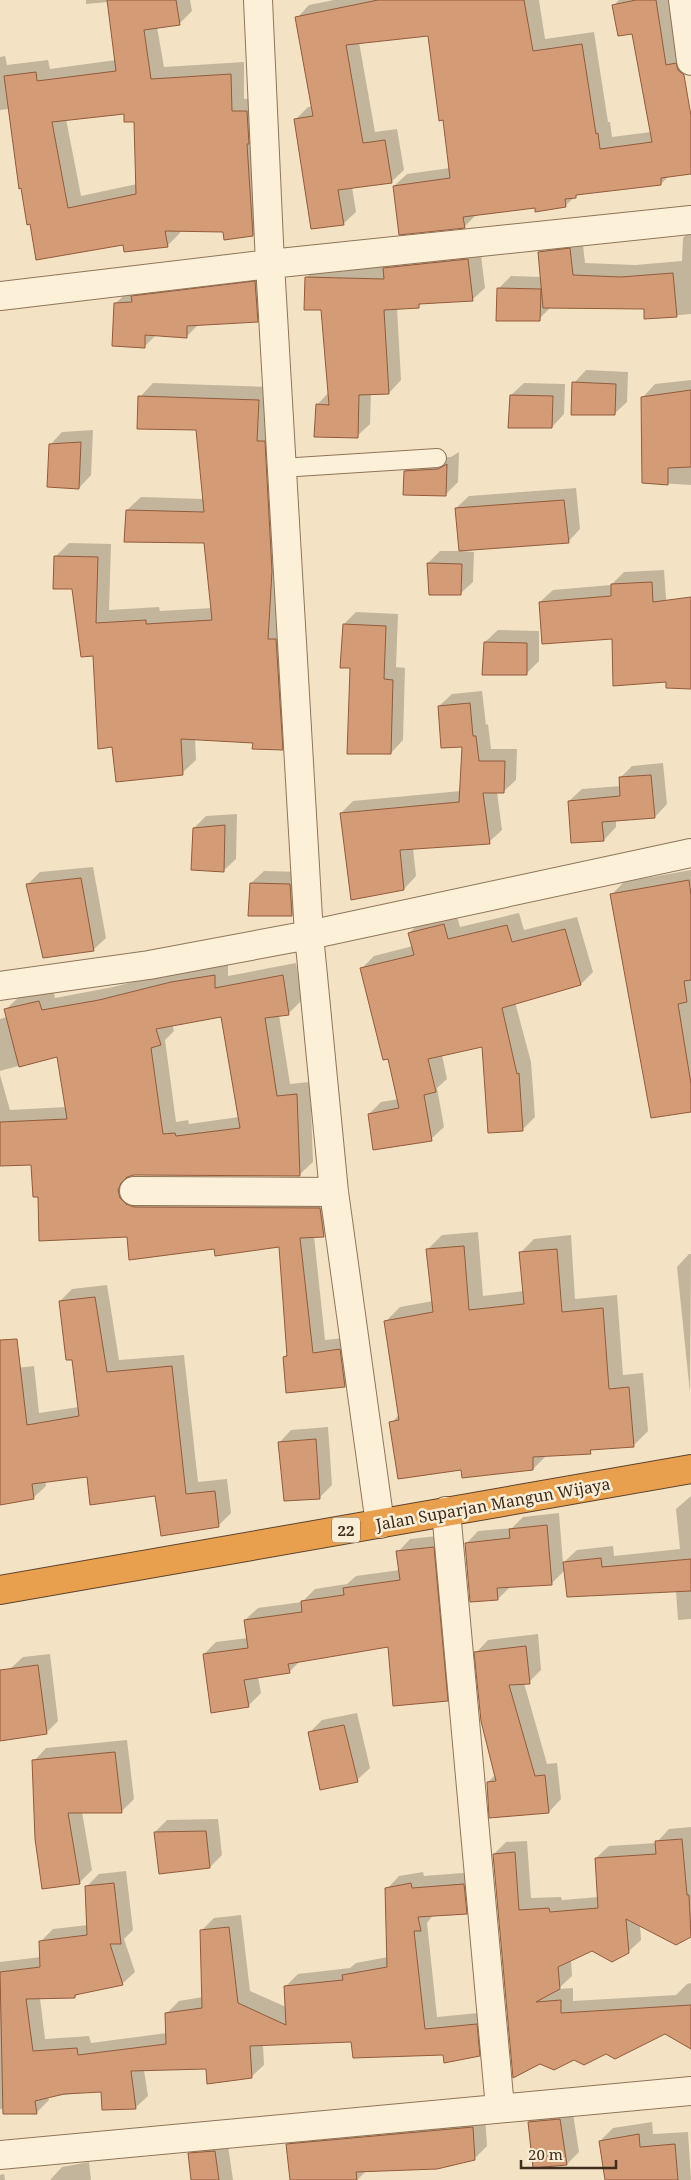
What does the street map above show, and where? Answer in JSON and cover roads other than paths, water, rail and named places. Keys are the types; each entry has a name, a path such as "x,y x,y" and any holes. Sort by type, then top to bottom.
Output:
{"highway":[{"name":"Jalan Suparjan Mangun Wijaya","path":"0,1590 380,1524 446,1510 691,1469"}],"street":[{"path":"258,0 270,264 309,935 334,1192 380,1524"},
{"path":"683,0 691,61"},
{"path":"0,296 270,264 691,220"},
{"path":"0,986 149,964 309,935 691,853"},
{"path":"134,1190 334,1192"},
{"path":"446,1510 500,2108"},
{"path":"0,2155 691,2090"}],"lane":[{"path":"282,468 437,458"}]}
